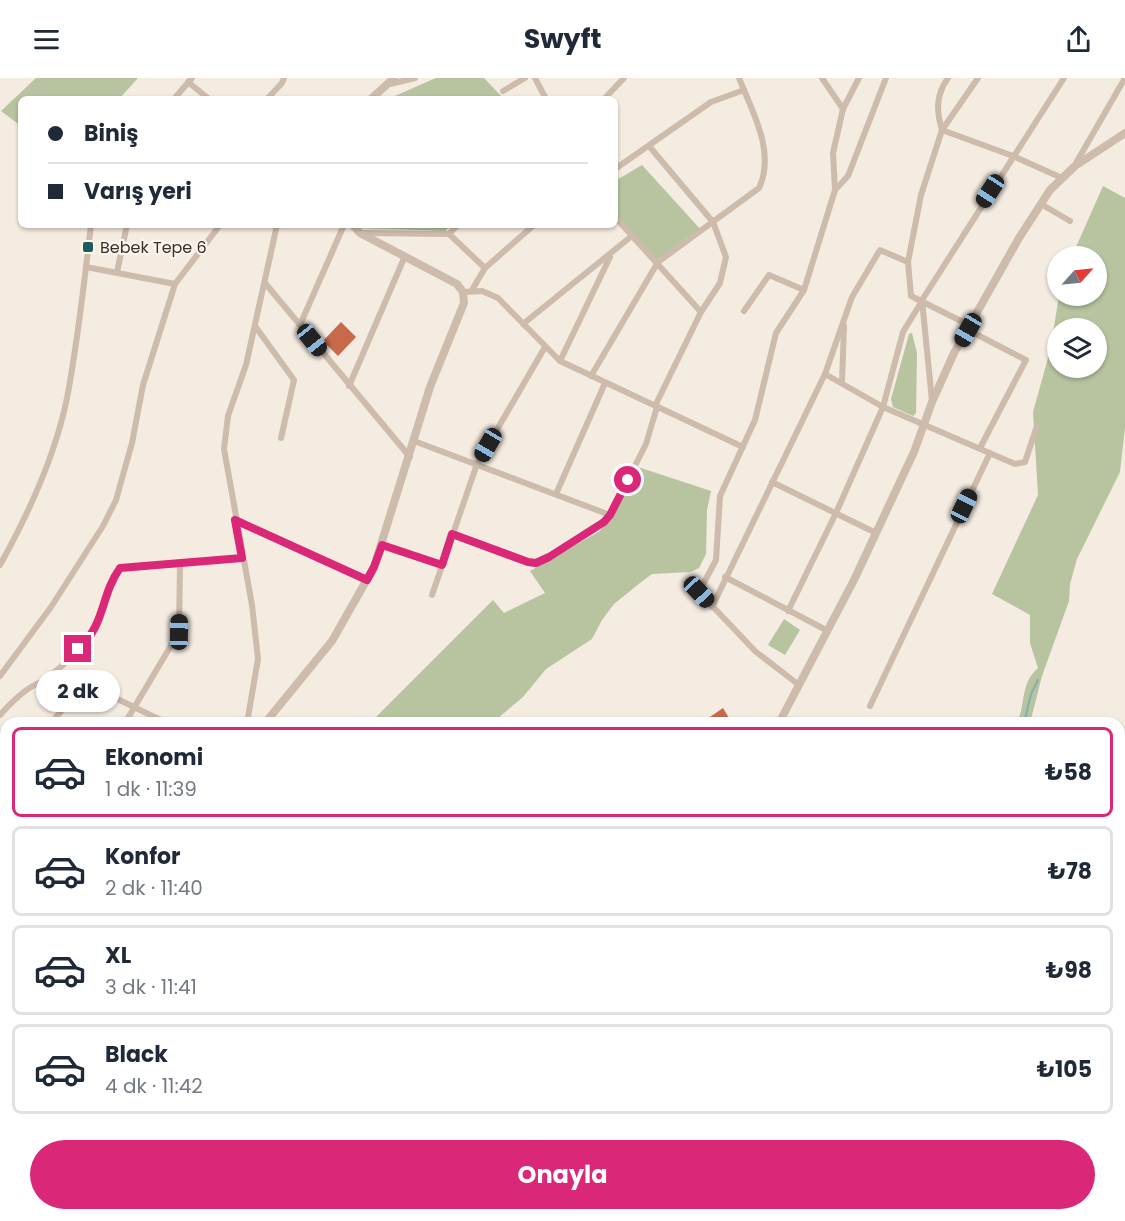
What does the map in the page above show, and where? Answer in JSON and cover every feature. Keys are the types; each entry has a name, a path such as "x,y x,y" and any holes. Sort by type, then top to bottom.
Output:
{"street":[{"path":"270,96 284,78"},
{"path":"374,96 392,81 412,78"},
{"path":"503,91 525,78"},
{"path":"535,78 544,96"},
{"path":"607,96 624,78"},
{"path":"591,376 658,262 753,194 763,180 764,143 739,78"},
{"path":"822,78 843,109"},
{"path":"799,686 754,651 699,592 716,560 720,496 755,420 776,333 804,290 835,190 833,153 843,109 859,78"},
{"path":"835,190 848,176 886,78"},
{"path":"942,130 937,102 940,89 948,78"},
{"path":"978,78 942,130 921,195 908,262 911,296 922,300 1026,360 980,448"},
{"path":"788,611 836,513 883,407 903,332 1064,78"},
{"path":"1075,166 1125,78"},
{"path":"177,96 190,80 206,96"},
{"path":"618,167 711,102 744,90"},
{"path":"942,130 1013,156 1062,178"},
{"path":"782,717 876,533 914,452 923,424 954,353 1019,238 1050,190 1062,178 1075,166 1125,133"},
{"path":"452,534 536,563 597,527 610,515 646,444 656,406 701,312 720,283 726,257 713,222 649,146"},
{"path":"1041,204 1070,221"},
{"path":"618,219 701,312"},
{"path":"0,565 26,518 49,458 66,400 91,228"},
{"path":"117,272 126,228"},
{"path":"0,676 51,607 103,526 116,500 132,443 142,385 175,284 218,228"},
{"path":"249,717 258,659 252,605 224,449 228,416 246,365 276,228"},
{"path":"300,325 343,228"},
{"path":"356,228 360,233 468,291 482,291 498,298 560,361 743,447"},
{"path":"450,234 455,228"},
{"path":"270,717 332,640 374,567 430,387 468,291 485,268 531,228"},
{"path":"360,233 450,234 485,268"},
{"path":"523,324 633,235"},
{"path":"712,607 825,374 852,297 880,250 908,262"},
{"path":"560,361 612,254"},
{"path":"349,386 405,256"},
{"path":"86,267 175,284"},
{"path":"744,311 768,275 804,290"},
{"path":"265,283 410,457"},
{"path":"922,300 932,402"},
{"path":"842,382 844,319"},
{"path":"255,326 294,380 281,438"},
{"path":"432,595 477,464 545,347"},
{"path":"825,374 883,407 1015,464 1022,464 1037,426"},
{"path":"556,494 605,383"},
{"path":"414,441 610,515"},
{"path":"870,706 990,453"},
{"path":"772,482 876,533"},
{"path":"235,520 367,580"},
{"path":"382,545 442,565"},
{"path":"44,681 90,639 98,625 106,597 120,568 242,558"},
{"path":"128,717 179,632 180,563"},
{"path":"725,577 828,631"},
{"path":"0,715 12,701 30,687 44,681 58,679 84,684 155,717"},
{"path":"56,717 84,684"}],"green space":[{"path":"36,78 138,78 122,96 18,96 18,124 1,111"},
{"path":"436,78 484,78 501,96 395,96"},
{"path":"642,165 702,231 657,261 618,222 618,179"},
{"path":"1103,186 1125,198 1125,428 1120,472 1077,559 1070,584 1069,601 1042,676 1032,717 1020,717 1028,680 1038,668 1030,643 1030,615 992,594 1038,495 1033,412 1047,362 1047,378 1107,378 1107,318 1055,318 1057,306 1107,306 1107,246 1076,246"},
{"path":"362,228 448,228 445,231"},
{"path":"912,333 917,353 916,413 913,416 893,407 891,399 909,334"},
{"path":"638,467 711,491 707,510 706,554 699,568 691,572 652,574 614,604 592,639 546,669 523,697 499,717 376,717 493,600 504,613 545,593 530,571 600,531 617,507"},
{"path":"784,619 800,630 785,655 768,645"}],"building":[{"path":"341,322 356,337 338,356 323,341"},
{"path":"723,708 728,717 710,717"}],"waterway":[{"path":"1025,717 1031,694 1038,680"}],"place":[{"name":"Bebek Tepe 6","path":"88,247"}],"route":[{"path":"78,649 90,639 98,625 106,597 120,568 242,558 235,520 367,580 382,545 442,565 452,534 536,563 604,522 628,480"}]}
